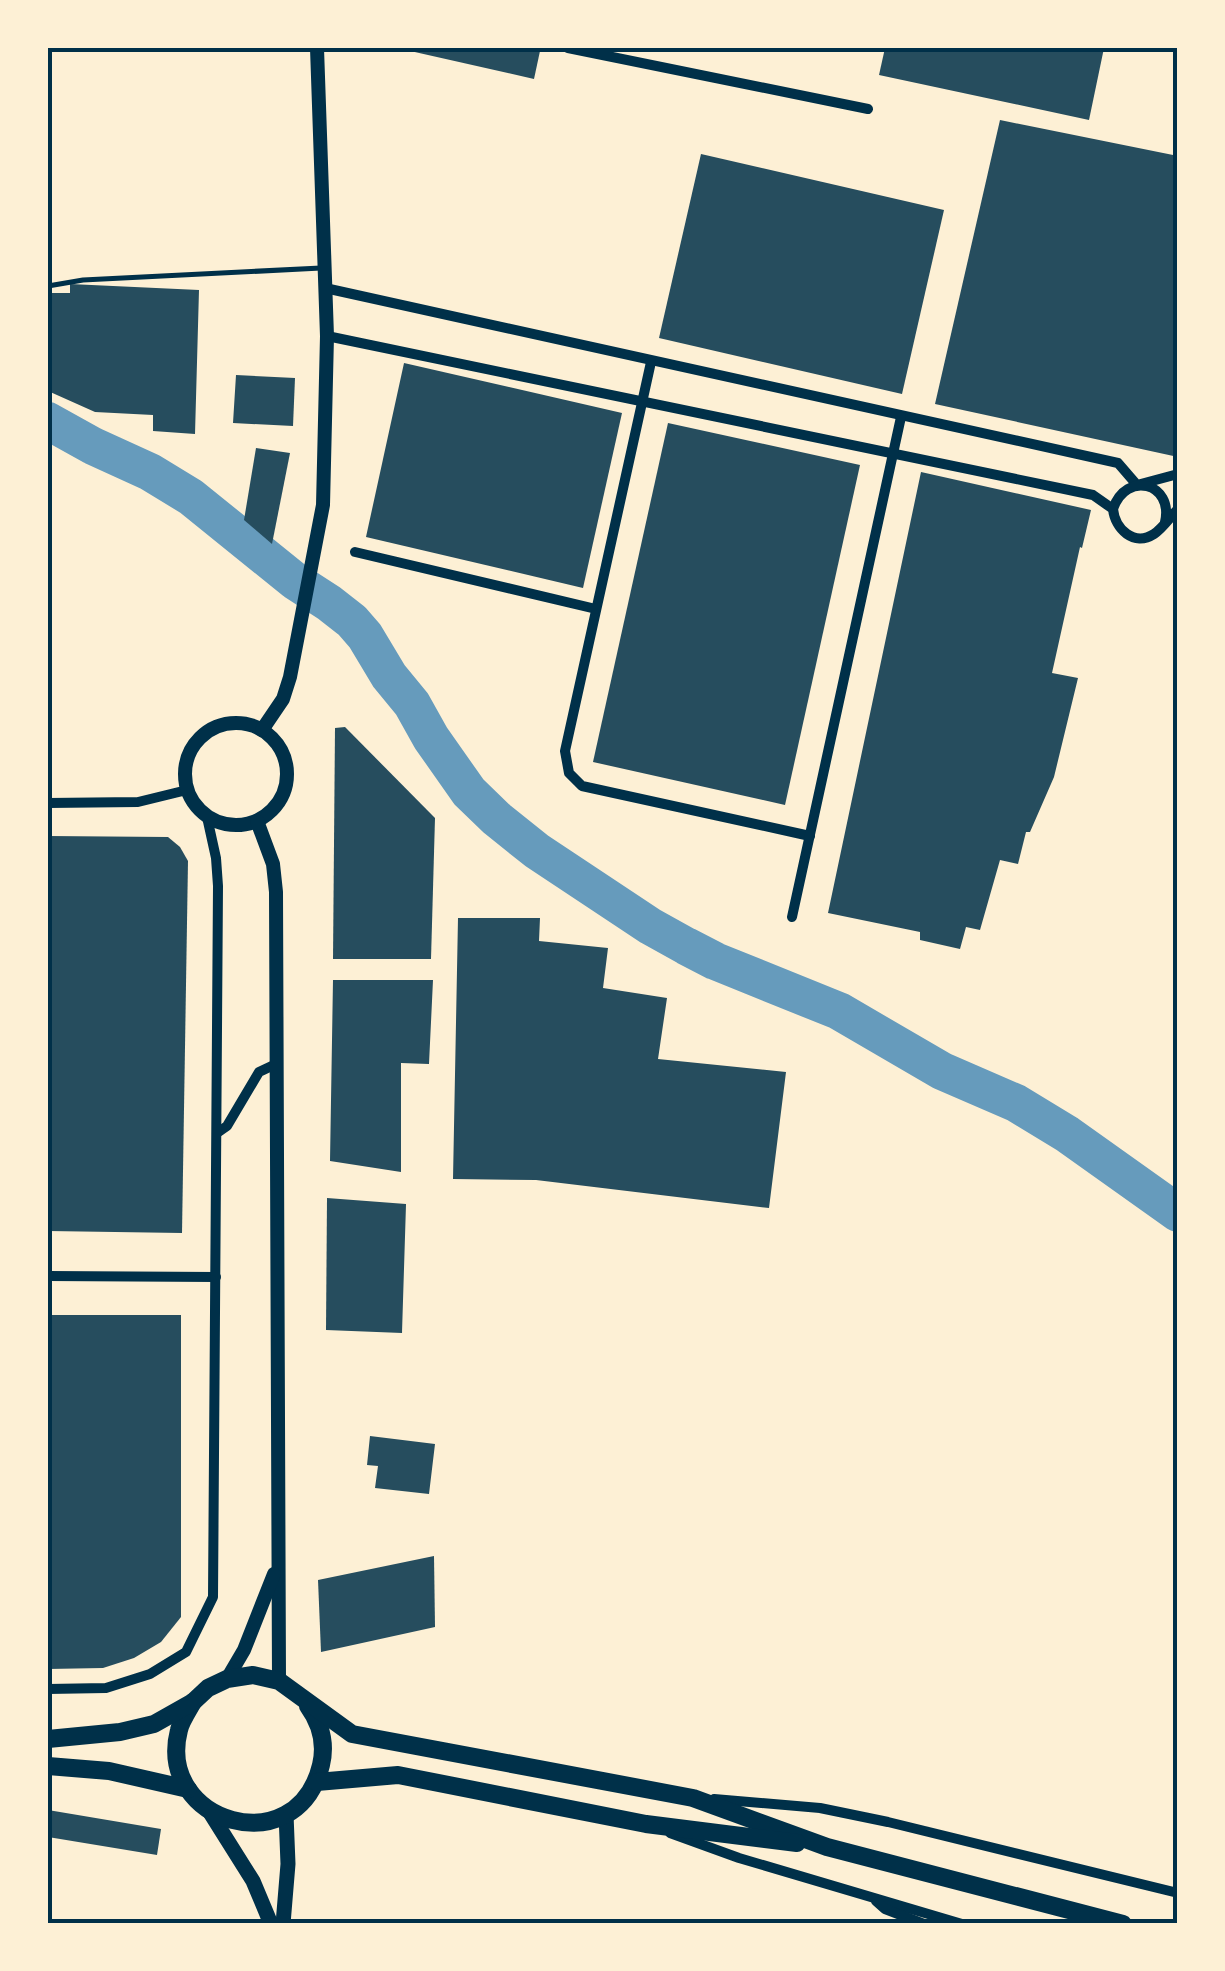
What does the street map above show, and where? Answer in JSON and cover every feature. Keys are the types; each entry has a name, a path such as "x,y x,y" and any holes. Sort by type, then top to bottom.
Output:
{"main road":[{"path":"48,1740 154,1724 193,1702 208,1688 227,1679 253,1675 279,1681 352,1734 693,1798 827,1847 1123,1924"},
{"path":"209,1811 234,1822 261,1823 286,1814 304,1800 317,1782 324,1751 318,1720 299,1694"},
{"path":"193,1702 179,1730 177,1760 188,1789 209,1811 253,1881 272,1924"},
{"path":"48,1766 108,1771 188,1789"},
{"path":"317,1782 398,1775 646,1824 827,1847"},
{"path":"283,1924 288,1864 286,1814"}],"street":[{"path":"262,730 283,699 323,505 327,336 316,48"},
{"path":"568,48 606,51 868,109"},
{"path":"325,288 1118,463 1138,485 1159,493 1166,507 1164,522"},
{"path":"327,336 1094,495 1114,508"},
{"path":"651,362 565,751 569,773 582,786 810,836"},
{"path":"792,917 901,417"},
{"path":"1178,474 1121,492 1114,508 1117,525 1137,538 1153,535 1178,509"},
{"path":"355,552 596,610"},
{"path":"248,724 262,730 284,754 286,786 281,800 257,822 240,826 208,818 195,806 187,790 187,759 194,745 218,726 248,724"},
{"path":"48,802 138,802 187,790"},
{"path":"48,1689 106,1688 150,1674 186,1652 213,1597 218,886 208,818"},
{"path":"257,822 274,864 276,892 279,1681"},
{"path":"217,1133 227,1126 259,1072 276,1064"},
{"path":"48,1276 216,1277"},
{"path":"227,1679 244,1650 278,1564"},
{"path":"693,1798 837,1812 888,1822 1178,1894"},
{"path":"646,1824 739,1858 962,1924"},
{"path":"872,1897 886,1908 924,1924"}],"lane":[{"path":"48,286 84,280 324,268"}],"building":[{"path":"397,48 525,48 540,51 534,79"},
{"path":"885,48 1104,48 1089,120 879,75"},
{"path":"1000,120 1178,156 1178,457 935,404"},
{"path":"701,154 944,210 902,394 659,338"},
{"path":"70,284 199,290 195,434 153,431 153,415 95,412 48,391 48,293 70,293"},
{"path":"404,363 622,413 583,588 366,537"},
{"path":"236,375 295,378 293,426 233,423"},
{"path":"668,423 860,465 785,805 593,762"},
{"path":"256,448 290,453 272,544 244,520"},
{"path":"921,472 1091,510 1052,673 1078,678 1054,777 1030,832 1026,832 1018,864 1000,860 980,930 966,927 960,949 920,940 920,932 828,913"},
{"path":"345,727 435,818 431,959 333,959 335,728"},
{"path":"48,836 168,837 188,861 182,1233 48,1231"},
{"path":"458,918 540,918 539,941 608,948 603,988 667,998 658,1059 786,1072 769,1208 536,1180 453,1179"},
{"path":"333,980 433,980 429,1064 401,1063 401,1172 330,1161"},
{"path":"327,1198 406,1204 402,1333 326,1330"},
{"path":"48,1315 181,1315 181,1617 161,1642 134,1658 103,1668 48,1669"},
{"path":"370,1436 435,1444 429,1494 375,1488 378,1466 367,1465"},
{"path":"434,1556 435,1627 321,1652 318,1580"},
{"path":"48,1810 161,1829 157,1855 48,1837"},
{"path":"174,1919 244,1920 244,1924 174,1924"}],"waterway":[{"path":"48,421 191,497 295,581 352,621 469,792 537,851 686,946 839,1011 942,1071 1016,1103 1067,1134 1178,1213"}]}
